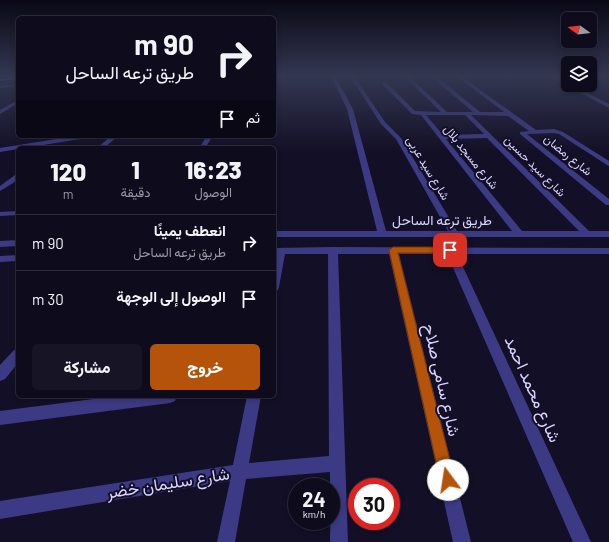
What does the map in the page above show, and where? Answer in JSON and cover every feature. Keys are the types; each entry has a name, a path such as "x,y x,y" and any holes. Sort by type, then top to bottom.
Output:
{"street":[{"path":"346,101 350,109 382,234"},
{"name":"شارع سيد عربى","path":"369,101 383,122 398,138 455,235"},
{"name":"شارع مسجد بلال","path":"402,101 412,112 422,113 520,234"},
{"path":"433,101 445,112"},
{"path":"464,101 479,114"},
{"path":"492,101 534,132 554,131 561,133 609,164"},
{"path":"600,101 609,106"},
{"path":"0,112 16,103"},
{"path":"422,113 445,112 467,114 509,114"},
{"name":"شارع سيد حسين","path":"467,114 588,234"},
{"name":"شارع رمضان","path":"534,132 522,133 609,203"},
{"path":"441,137 489,136"},
{"path":"25,146 75,138"},
{"path":"66,146 79,138"},
{"path":"102,146 112,138"},
{"path":"0,150 16,147"},
{"path":"0,189 16,178"},
{"path":"0,214 16,212"},
{"name":"طريق ترعه الساحل","path":"276,234 609,234"},
{"path":"0,244 16,243"},
{"path":"334,250 339,542"},
{"name":"شارع سامى صلاح","path":"393,250 462,542"},
{"name":"شارع محمد احمد","path":"450,250 582,542"},
{"path":"276,269 278,251 609,251"},
{"path":"0,259 16,258"},
{"path":"0,375 16,356"},
{"path":"0,418 155,398"},
{"path":"226,542 238,472 254,398"},
{"name":"شارع سليمان خضر","path":"0,510 238,472 337,462"}],"route":[{"path":"448,480 393,250 450,250"}]}
